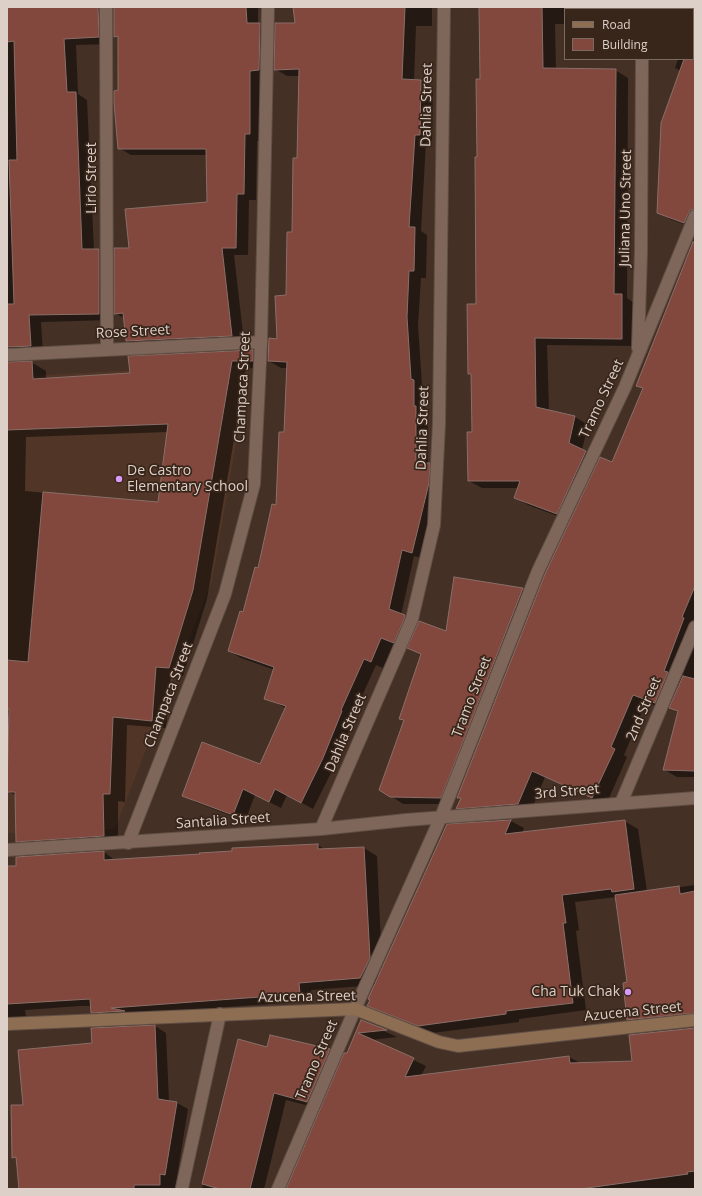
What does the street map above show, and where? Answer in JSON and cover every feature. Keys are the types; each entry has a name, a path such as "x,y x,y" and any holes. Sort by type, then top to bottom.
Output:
{"street":[{"name":"Lirio Street","path":"106,7 107,348"},
{"name":"Champaca Street","path":"128,843 222,601 254,484 261,342 268,7"},
{"name":"Dahlia Street","path":"320,829 412,619 434,525 439,424 444,7"},
{"name":"Juliana Uno Street","path":"638,357 641,252 642,60"},
{"name":"Tramo Street","path":"278,1189 355,1009 441,817 538,571 638,357 695,216"},
{"name":"Rose Street","path":"7,355 107,348 261,342"},
{"name":"2nd Street","path":"621,803 695,627"},
{"name":"3rd Street","path":"441,817 695,798"},
{"name":"Santalia Street","path":"7,850 320,829 441,817"},
{"name":"Azucena Street","path":"7,1024 355,1009 449,1046 458,1046 695,1020"},
{"path":"182,1188 220,1014"}],"shaded area":[{"name":"De Castro Elementary School","path":"250,364 212,581 115,829 7,833 7,377"}],"building":[{"path":"7,7 98,7 99,37 64,39 67,92 76,92 82,249 99,249 99,314 29,315 31,346 7,347 7,304 14,304 9,160 17,160 14,41 7,42"},
{"path":"114,7 246,7 247,23 260,23 259,70 250,71 250,134 245,134 244,194 237,194 236,248 222,248 232,336 126,341 123,313 114,314 114,248 129,248 125,209 207,202 206,149 118,149 114,91 118,90 118,36 114,37"},
{"path":"293,7 405,7 402,79 421,80 420,135 415,135 409,227 415,227 414,271 409,271 407,317 411,379 414,380 414,406 416,406 416,463 430,463 429,483 412,553 402,550 389,609 405,615 405,617 394,643 381,638 371,662 364,659 341,710 342,711 323,758 301,803 275,789 269,802 243,789 233,815 182,796 202,742 260,764 286,706 264,699 274,667 228,651 240,611 243,612 255,567 258,568 272,504 276,505 279,432 284,432 287,362 268,361 269,338 277,339 275,296 286,295 287,232 292,232 293,158 297,158 299,69 274,70 275,23 295,23"},
{"path":"479,7 542,7 543,68 616,69 614,294 622,294 622,339 535,338 536,407 575,416 569,443 586,451 557,514 514,498 520,481 468,481 467,432 472,432 471,374 468,374 467,304 476,304 475,157 477,157 476,79 480,79"},
{"path":"695,37 695,209 690,210 684,223 657,213 661,123 684,60 694,60"},
{"path":"693,242 695,243 695,586 682,617 684,618 664,671 668,672 655,703 633,695 611,747 615,749 592,798 532,771 518,804 456,809 461,798 457,798 545,574 600,457 612,462 643,388 636,386"},
{"name":"De Castro Elementary School","path":"253,350 253,361 232,361 193,590 169,668 156,667 152,721 113,717 110,794 103,794 104,836 16,842 15,792 7,792 9,709 7,709 7,660 28,662 43,492 158,502 168,424 7,430 7,362 32,361 33,379 130,373 128,356"},
{"path":"454,577 523,588 441,798 390,797 379,790 404,720 399,719 421,654 407,648 419,621 446,631"},
{"path":"683,676 695,679 695,771 663,770 678,711 669,708"},
{"path":"511,820 505,834 625,820 634,889 612,892 611,889 562,895 566,923 563,923 573,1003 506,1011 506,1014 418,1026 367,1006 370,1000 368,999 447,824"},
{"path":"318,844 318,849 364,847 370,958 360,978 299,983 300,994 111,1008 125,1011 91,1013 90,999 7,1004 7,866 16,866 16,857 104,851 104,860 232,851 232,848"},
{"path":"679,886 680,894 695,891 695,1013 627,1020 623,983 627,982 615,895"},
{"path":"361,1020 387,1030 358,1033 414,1058 405,1077 569,1056 570,1063 632,1061 629,1035 695,1028 695,1171 687,1172 688,1174 580,1189 286,1189 344,1053 347,1053"},
{"path":"155,1025 158,1099 177,1102 165,1175 160,1174 160,1185 134,1185 134,1189 19,1189 16,1157 12,1158 11,1105 23,1105 18,1050 92,1043 91,1028"},
{"path":"270,1035 330,1049 307,1102 274,1093 250,1189 220,1189 202,1184 238,1039 267,1047"}],"place":[{"name":"De Castro Elementary School","path":"119,479"},
{"name":"Cha Tuk Chak","path":"628,992"}]}
